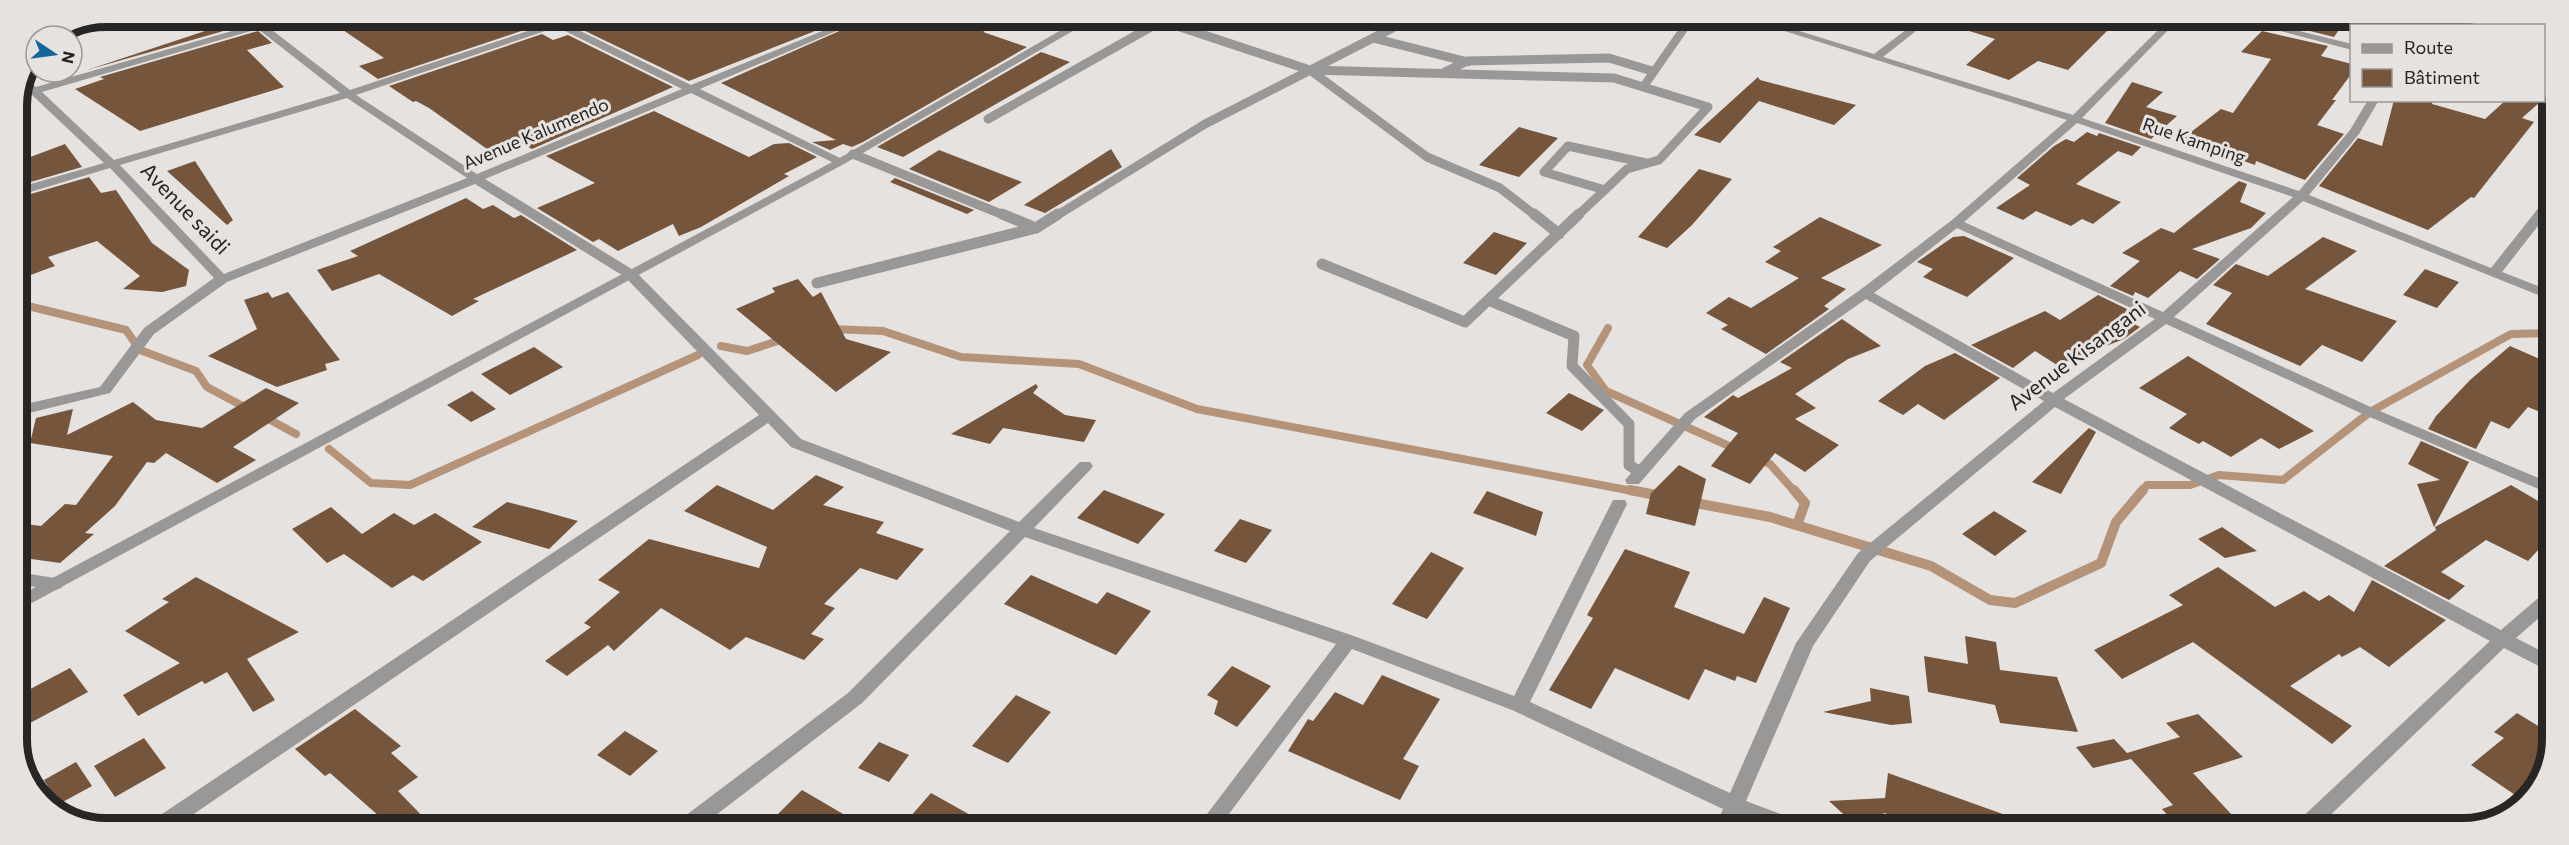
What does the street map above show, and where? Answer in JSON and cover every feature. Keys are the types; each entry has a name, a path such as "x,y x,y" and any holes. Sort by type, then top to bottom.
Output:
{"street":[{"path":"30,86 257,27"},
{"path":"262,27 348,94 476,179 630,274 796,443 1023,530 1348,641 1519,705 1733,804 1769,818"},
{"path":"27,189 348,94 548,27"},
{"path":"563,27 687,90 840,162"},
{"name":"Avenue Kalumendo","path":"222,279 476,179 840,27"},
{"path":"27,600 840,162 1074,27"},
{"path":"1643,87 1685,27"},
{"name":"Rue Kamping","path":"1776,27 2075,119 2301,196 2542,292"},
{"path":"1875,58 1916,27"},
{"path":"1636,476 1690,416 1865,294 1956,223 2075,119 2166,27"},
{"path":"2272,27 2350,46"},
{"name":"Avenue saidi","path":"27,409 105,390 149,331 222,279 112,164 30,87"},
{"name":"Avenue Kisangani","path":"1728,818 1805,643 1864,557 2054,400 2164,319 2301,196 2355,132 2372,102"},
{"path":"2494,273 2542,212"},
{"path":"1956,223 2164,319 2542,485"},
{"path":"1865,294 2054,400 2542,661"},
{"path":"172,818 769,415"},
{"path":"697,818 855,698 1085,466"},
{"path":"1519,705 1619,504"},
{"path":"27,580 56,584"},
{"path":"2315,818 2502,640 2542,605"},
{"path":"1214,818 1348,641"}],"lane":[{"path":"988,119 1151,27"},
{"path":"1184,27 1310,70 1614,78 1708,107 1659,160 1627,170 1465,322 1323,264"},
{"path":"817,283 1036,228 1204,124 1394,27"},
{"path":"1373,38 1523,75"},
{"path":"1442,73 1467,61 1609,58 1652,71"},
{"path":"1310,70 1427,157 1500,188 1559,234"},
{"path":"1605,190 1544,172 1568,146 1647,164"},
{"path":"853,154 1036,228"},
{"path":"1488,300 1574,336 1572,366 1629,424 1629,465 1636,476"}],"building":[{"path":"204,27 238,27 87,70 205,31"},
{"path":"339,27 530,28 378,79 359,66 384,58"},
{"path":"592,27 825,27 689,81 583,30"},
{"path":"849,27 992,27 983,32 1027,47 863,142 852,147 843,144 830,150 812,142 836,140 721,83"},
{"path":"1956,27 2111,27 2068,70 2038,61 2009,80 1966,65 1995,39"},
{"path":"2294,27 2341,27 2334,37"},
{"path":"258,31 272,43 247,50 284,87 140,131 75,89 104,79 100,77"},
{"path":"2262,31 2328,46 2321,56 2350,63 2350,76 2332,100 2336,100 2317,125 2344,134 2305,180 2256,161 2255,165 2182,139 2221,109 2233,113 2271,59 2241,52"},
{"path":"542,34 553,40 568,35 673,87 532,149 514,139 487,149 429,108 416,101 413,102 389,86"},
{"path":"1041,52 1070,62 903,157 877,147"},
{"path":"1758,77 1760,80 1856,105 1834,125 1759,101 1720,143 1694,135"},
{"path":"2132,82 2163,92 2146,107 2177,116 2151,139 2105,123"},
{"path":"2393,102 2432,102 2432,104 2485,119 2504,102 2540,102 2522,118 2534,122 2474,198 2471,197 2428,230 2319,186 2358,138 2382,146"},
{"path":"654,111 749,157 774,144 789,143 817,157 784,174 789,176 701,227 679,236 673,224 618,251 599,239 593,242 537,208 595,183 546,156"},
{"path":"1519,127 1558,138 1519,177 1479,165"},
{"path":"2087,132 2097,136 2099,133 2141,147 2132,156 2118,151 2076,184 2121,202 2093,224 2082,219 2071,226 2036,211 2023,220 1996,208 2030,185 2017,178 2054,146 2066,139 2074,142"},
{"path":"65,144 82,167 27,183 27,158"},
{"path":"1111,149 1122,167 1045,213 1024,205"},
{"path":"939,150 1022,182 989,202 909,169"},
{"path":"195,161 233,220 227,225 167,171"},
{"path":"1699,169 1732,179 1692,225 1667,248 1638,237"},
{"path":"89,177 101,193 116,190 152,243 189,270 186,286 162,292 123,289 140,276 97,241 48,257 55,266 27,276 27,195"},
{"path":"895,178 974,210 967,214 890,182"},
{"path":"2239,181 2247,184 2240,202 2266,213 2251,228 2192,249 2220,259 2197,279 2180,271 2148,298 2135,292 2133,296 2110,286 2140,261 2122,253 2161,228 2174,233"},
{"path":"466,198 483,209 493,205 514,218 521,215 577,250 473,299 479,301 452,316 379,274 332,291 317,270 358,256 350,251"},
{"path":"1820,217 1882,245 1821,278 1846,289 1824,306 1829,309 1766,354 1721,329 1728,325 1706,313 1729,297 1751,308 1799,278 1765,262 1781,251 1773,247"},
{"path":"1494,232 1527,243 1496,275 1463,263"},
{"path":"1964,236 2014,258 1967,297 1923,277 1933,269 1917,262 1953,237"},
{"path":"2323,237 2357,251 2305,289 2397,321 2362,362 2322,345 2300,366 2206,324 2232,293 2213,285 2236,264 2268,276"},
{"path":"2425,269 2459,282 2437,308 2403,295"},
{"path":"798,279 813,297 821,292 846,339 891,352 836,392 736,309 775,292 772,288"},
{"path":"268,292 272,298 288,292 340,360 325,364 327,370 277,387 208,356 257,329 244,300"},
{"path":"2098,295 2127,309 2122,318 2140,327 2124,339 2057,365 2035,351 2013,368 1971,345 2045,311 2060,320"},
{"path":"1842,319 1881,346 1848,359 1795,394 1816,408 1795,419 1839,445 1805,472 1775,453 1750,484 1711,466 1738,433 1704,417 1733,395 1738,398 1792,368 1780,362"},
{"path":"2510,346 2542,360 2542,413 2528,407 2509,429 2491,421 2476,449 2428,429 2436,416 2470,380"},
{"path":"534,347 563,367 510,395 481,374"},
{"path":"1955,353 2000,378 1944,420 1918,404 1903,415 1878,401 1925,366"},
{"path":"2188,356 2314,431 2279,449 2261,438 2231,457 2203,441 2199,444 2169,428 2187,414 2139,388"},
{"path":"1036,384 1038,387 1033,393 1065,415 1096,420 1084,442 1003,428 990,444 951,434"},
{"path":"266,388 299,403 233,447 256,460 217,483 166,453 154,463 147,462 115,506 85,533 94,534 60,563 27,558 27,524 41,526 65,504 76,505 113,456 30,443 36,418 73,409 67,435 133,402 156,420 202,428"},
{"path":"472,391 496,409 471,422 447,405"},
{"path":"1569,393 1604,410 1582,431 1546,413"},
{"path":"2089,428 2096,432 2061,494 2032,482"},
{"path":"2421,441 2469,462 2434,527 2417,484 2440,480 2408,464"},
{"path":"1679,465 1706,479 1695,526 1646,514 1651,493"},
{"path":"816,475 844,487 823,505 884,522 876,533 924,549 897,580 860,568 824,604 835,608 811,634 824,639 804,660 746,637 730,650 661,608 614,651 608,645 567,676 545,661 591,627 584,623 620,592 598,580 649,539 759,568 767,547 684,511 717,485 773,510"},
{"path":"2511,485 2542,503 2542,546 2528,561 2486,540 2441,572 2465,586 2449,600 2384,566 2436,530 2435,527"},
{"path":"1104,490 1165,514 1138,544 1077,518"},
{"path":"1487,491 1543,512 1536,536 1473,513"},
{"path":"507,502 578,521 549,549 472,527"},
{"path":"331,507 362,534 394,513 414,525 435,513 482,542 423,581 413,575 392,588 344,554 327,563 292,529"},
{"path":"1994,511 2027,531 1995,556 1962,534"},
{"path":"1240,519 1272,530 1246,563 1214,551"},
{"path":"2222,527 2257,551 2225,558 2198,539"},
{"path":"1625,549 1690,572 1674,607 1744,634 1764,597 1790,608 1756,683 1737,676 1735,681 1705,669 1689,700 1615,668 1591,709 1549,690 1593,618 1587,615"},
{"path":"1431,552 1464,568 1427,619 1392,604"},
{"path":"2218,567 2275,607 2304,591 2319,601 2329,595 2354,612 2372,580 2446,620 2389,667 2360,647 2342,657 2339,654 2290,686 2352,726 2332,744 2193,642 2122,679 2094,650 2183,605 2169,595"},
{"path":"1031,575 1097,604 1107,592 1151,611 1116,655 1004,604"},
{"path":"196,577 299,632 247,659 275,700 253,712 227,672 205,684 202,681 138,716 123,695 180,663 125,631 169,602 162,599"},
{"path":"1965,636 1996,642 2000,670 2057,677 2078,732 2000,723 1995,705 1928,692 1924,656 1968,664"},
{"path":"1232,666 1271,686 1237,727 1214,714 1218,701 1207,695"},
{"path":"70,668 88,692 27,725 27,691"},
{"path":"1382,675 1440,699 1403,759 1419,766 1400,800 1288,751 1308,719 1313,721 1335,692 1363,705"},
{"path":"1870,688 1909,696 1912,723 1891,725 1823,712 1871,701"},
{"path":"1016,695 1051,712 1008,763 972,746"},
{"path":"355,709 401,746 391,753 418,777 398,791 424,818 381,818 330,773 325,776 295,749"},
{"path":"2517,713 2542,728 2541,749 2536,769 2529,783 2517,796 2471,765 2504,738 2494,732"},
{"path":"2198,714 2243,757 2193,773 2232,815 2223,818 2170,818 2162,809 2173,805 2131,759 2093,768 2076,747 2114,739 2127,753 2180,737 2166,723"},
{"path":"625,731 658,751 630,776 597,755"},
{"path":"144,738 166,768 115,797 94,766"},
{"path":"879,742 909,755 889,782 858,768"},
{"path":"76,762 92,786 60,803 44,780"},
{"path":"1888,773 2014,818 1899,818 1884,813 1880,818 1848,818 1829,801 1885,798"},
{"path":"802,790 850,818 774,818"},
{"path":"931,793 976,818 909,818"}],"waterway":[{"path":"27,308 32,307 126,330 140,350 196,371 207,387 250,410"},
{"path":"1608,328 1587,365 1606,391 1738,450"},
{"path":"829,329 883,331 961,357 1079,364 1197,409 1638,492"},
{"path":"2141,492 2147,485 2190,485 2219,475 2283,480 2370,412 2511,334 2542,333"},
{"path":"721,346 747,351 787,338"},
{"path":"329,449 371,483 410,485 698,355"},
{"path":"263,416 296,434"},
{"path":"1756,458 1770,464 1795,492"},
{"path":"1630,490 1661,496"},
{"path":"1794,490 1805,503 1797,525"},
{"path":"1690,502 1770,517 1931,566 1990,600 2015,603 2101,563 2116,522 2143,490"}]}
